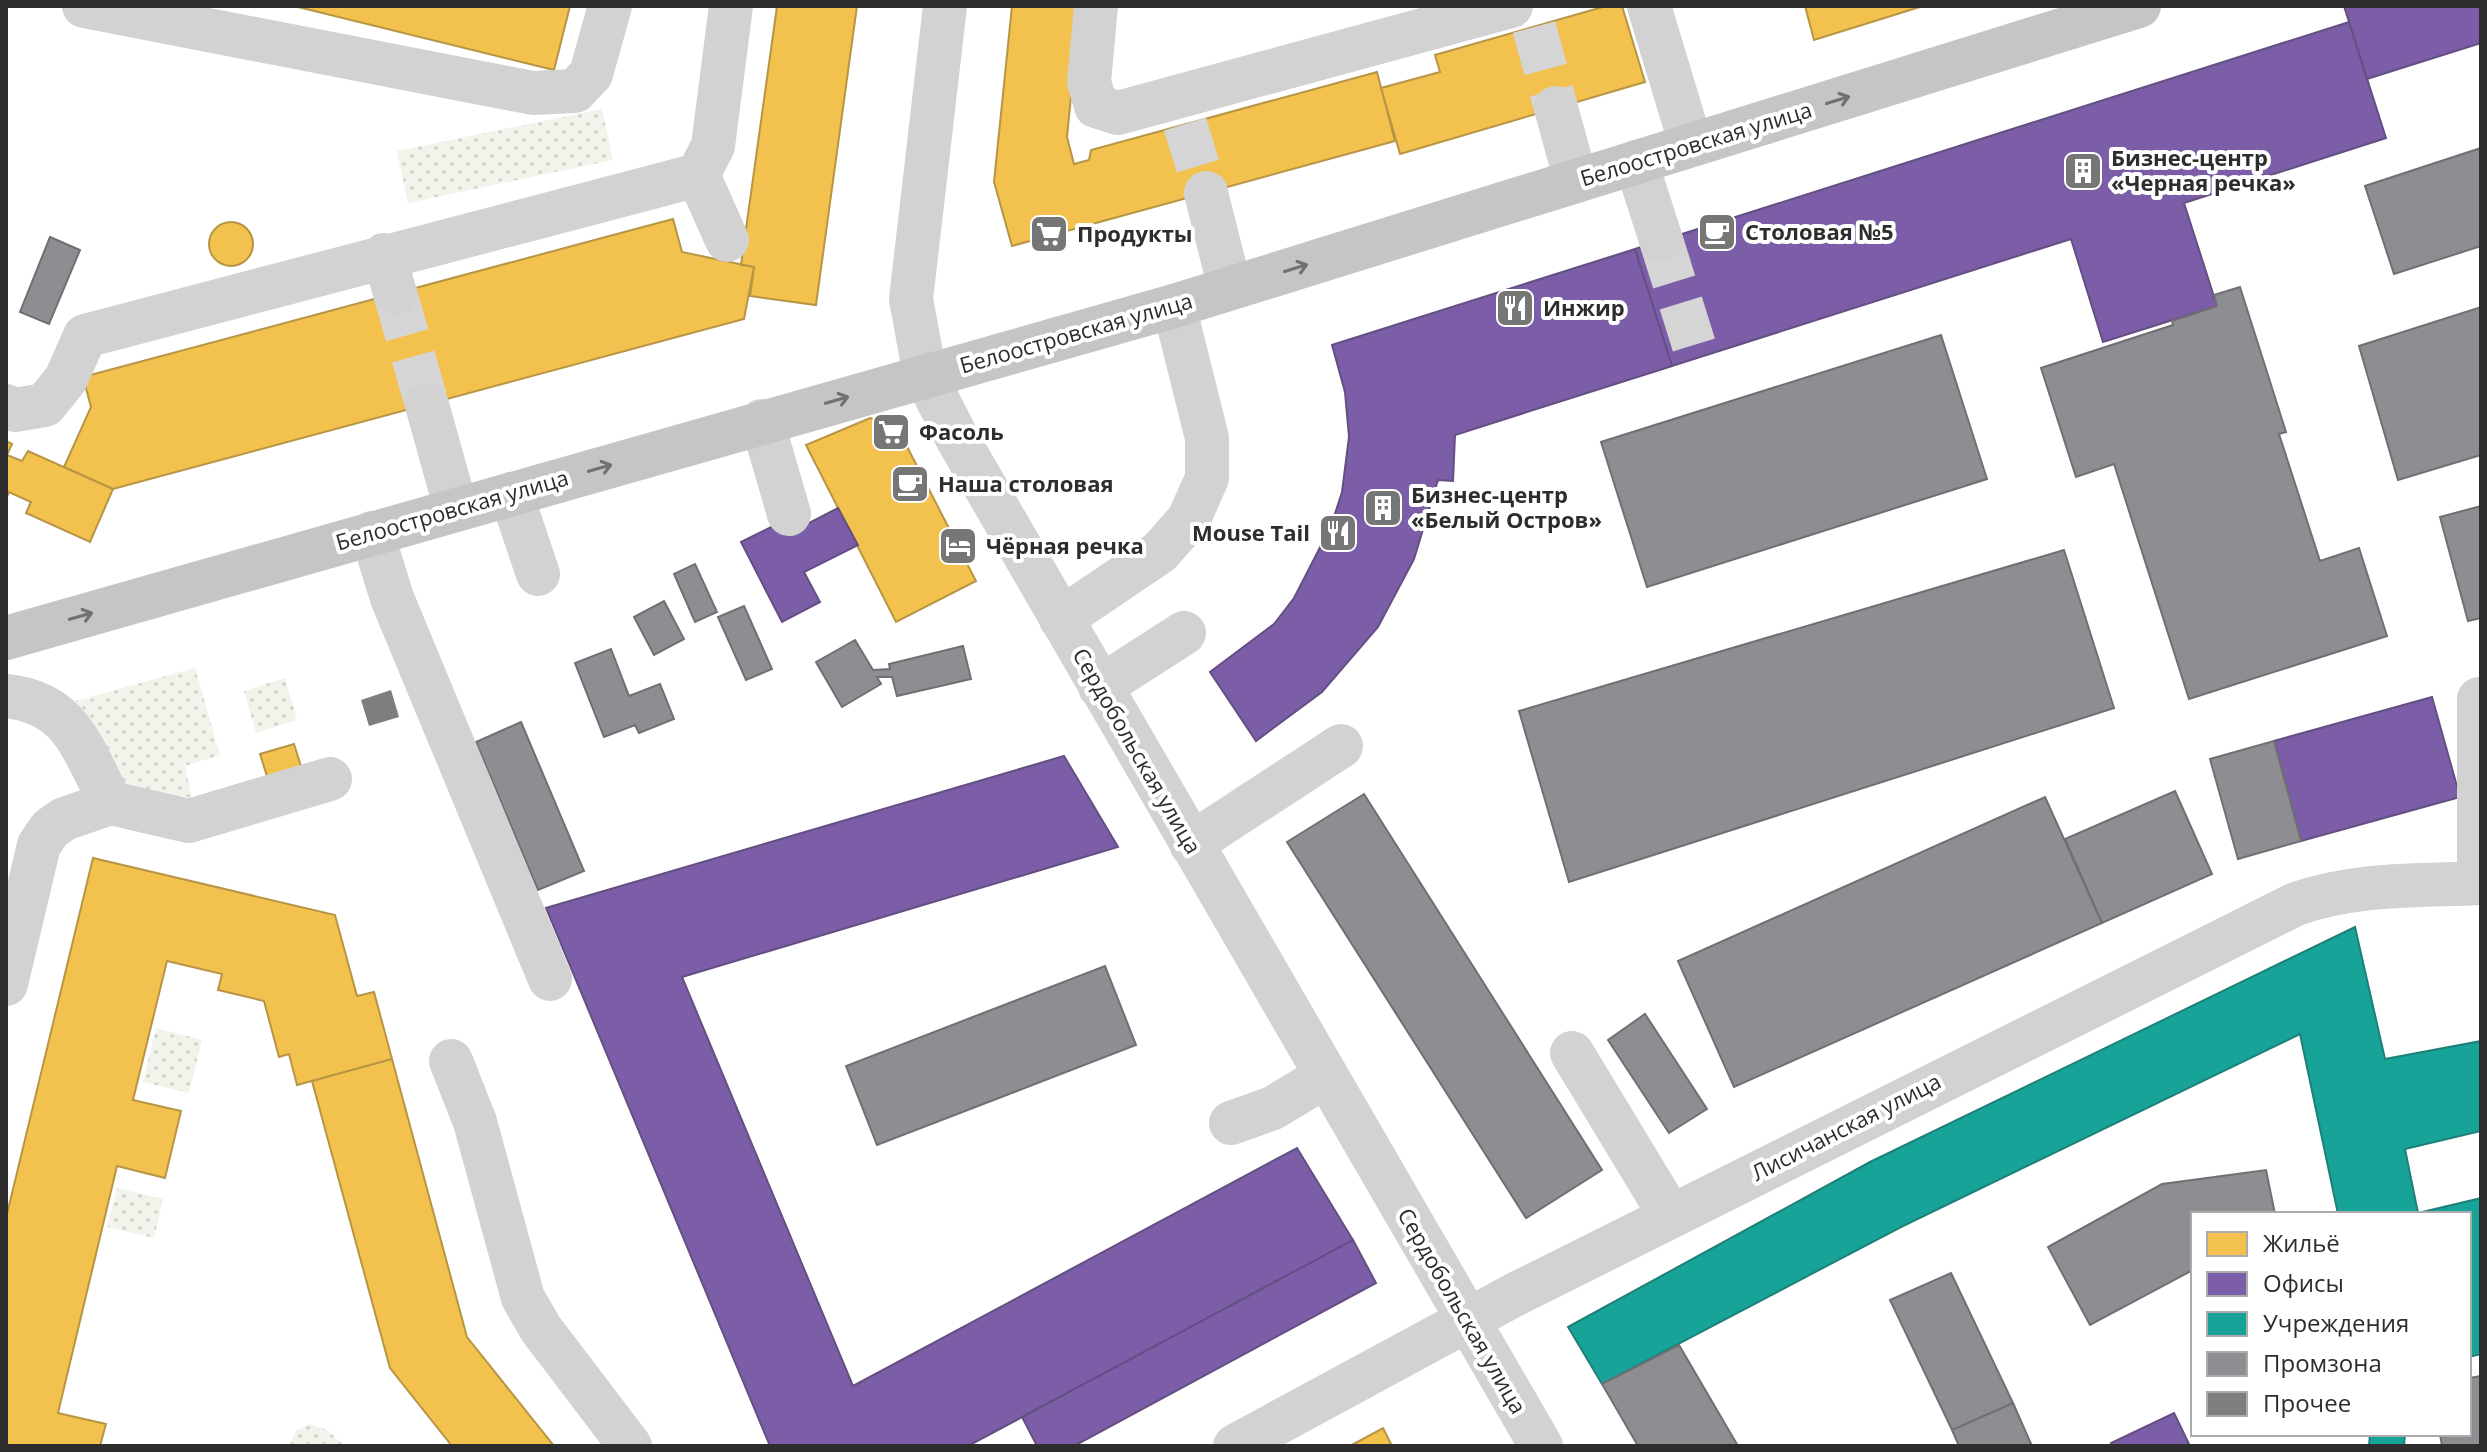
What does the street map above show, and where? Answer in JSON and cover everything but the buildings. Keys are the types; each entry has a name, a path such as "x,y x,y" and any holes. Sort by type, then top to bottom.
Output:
{"main road":[{"name":"Белоостровская улица","path":"6,638 1174,306 2113,10"}],"street":[{"path":"84,6 533,93 575,91 591,74 610,6"},
{"name":"Сердобольская улица","path":"945,6 911,299 925,375 957,438 1100,687 1541,1446"},
{"path":"1096,6 1089,82 1096,106 1118,113 1182,110 1525,13"},
{"path":"1649,6 1691,145"},
{"path":"6,406 15,410 45,405 66,379 85,336 390,274 698,175 713,146 728,7"},
{"path":"1556,108 1576,181"},
{"path":"1636,162 1661,240"},
{"path":"698,175 727,240"},
{"path":"1206,193 1230,288"},
{"path":"1061,619 1160,552 1189,519 1207,478 1207,438 1174,306"},
{"path":"427,405 456,509"},
{"path":"762,421 789,514"},
{"path":"511,494 538,574"},
{"path":"372,533 392,598 550,979"},
{"path":"1100,687 1184,633"},
{"path":"6,696 29,699 53,709 70,729 111,803"},
{"path":"2479,699 2480,883"},
{"path":"1191,844 1341,746"},
{"path":"6,984 39,845 50,829 64,819 111,803 189,821 330,779"},
{"name":"Лисичанская улица","path":"1235,1446 1466,1320 1670,1215 2296,904 2330,892 2480,883"},
{"path":"1572,1053 1670,1215"},
{"path":"451,1061 475,1122 523,1298 541,1329 630,1446"},
{"path":"1231,1123 1273,1108 1326,1076"}],"shaded area":[{"path":"602,109 613,160 408,203 397,151"},
{"path":"195,668 220,755 185,766 192,798 123,786 75,701"},
{"path":"285,678 297,720 256,733 244,691"},
{"path":"156,1028 202,1040 189,1093 143,1082"},
{"path":"117,1188 163,1199 154,1238 107,1227"},
{"path":"309,1424 327,1430 345,1446 289,1446 296,1431"}],"tunnel":[{"path":"1534,27 1556,108"},
{"path":"1185,124 1206,193"},
{"path":"1661,240 1698,358"},
{"path":"395,293 427,405"}],"place":[{"name":"Бизнес-центр «Черная речка»","path":"2083,171"},
{"name":"Столовая №5","path":"1717,232"},
{"name":"Продукты","path":"1049,234"},
{"name":"Инжир","path":"1515,308"},
{"name":"Фасоль","path":"891,432"},
{"name":"Наша столовая","path":"910,484"},
{"name":"Бизнес-центр «Белый Остров»","path":"1383,508"},
{"name":"Mouse Tail","path":"1338,533"},
{"name":"Чёрная речка","path":"958,546"}]}
